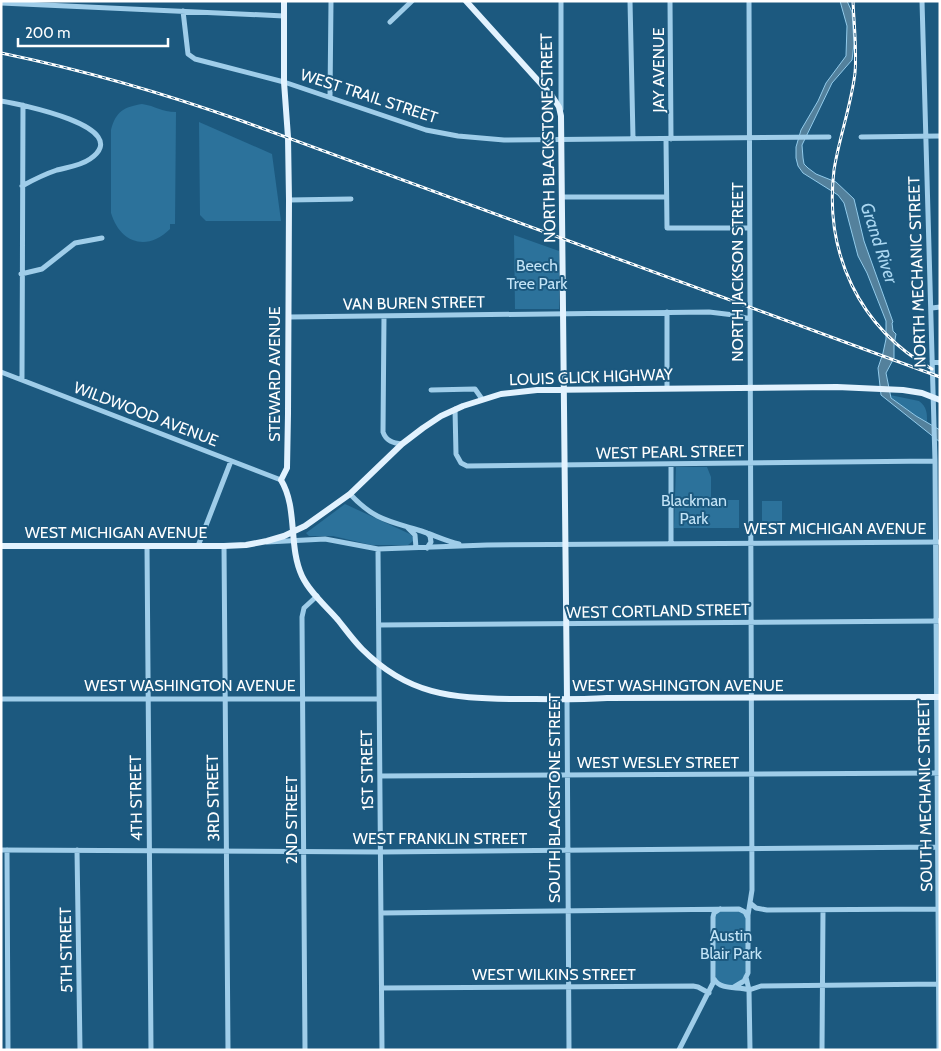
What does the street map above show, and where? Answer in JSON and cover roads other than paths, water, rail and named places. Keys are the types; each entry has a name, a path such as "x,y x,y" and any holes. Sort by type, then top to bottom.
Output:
{"main road":[{"name":"STEWARD AVENUE","path":"281,480 287,471 288,465 289,200 288,137 284,82 284,1"},
{"path":"466,1 544,86 555,100 561,112"},
{"name":"NORTH BLACKSTONE STREET","path":"561,112 565,545"},
{"name":"LOUIS GLICK HIGHWAY","path":"232,545 262,542 293,532 317,518 350,494 402,444 423,428 455,409 482,399 522,391 564,389 877,388 911,391 936,399"},
{"path":"281,480 287,492 294,542 302,574 317,596 359,647 379,664"},
{"name":"WEST MICHIGAN AVENUE","path":"1,546 232,545"},
{"name":"SOUTH BLACKSTONE STREET","path":"565,545 567,700"},
{"name":"WEST WASHINGTON AVENUE","path":"379,664 403,680 421,688 459,697 567,700 938,698"}],"street":[{"path":"330,97 331,1"},
{"path":"390,22 412,1"},
{"name":"NORTH BLACKSTONE STREET","path":"561,1 561,112"},
{"path":"630,1 633,138"},
{"name":"JAY AVENUE","path":"670,1 667,228 749,228"},
{"name":"NORTH JACKSON STREET","path":"748,1 751,849 748,970 746,977 749,990 750,1050"},
{"name":"NORTH MECHANIC STREET","path":"922,1 932,361 936,399 934,418 938,542"},
{"path":"1,3 284,16"},
{"name":"WEST TRAIL STREET","path":"183,11 188,50 191,57 284,82 407,124 443,134 504,140 829,137"},
{"path":"1,101 23,105 82,124 97,135 101,145 99,151 82,164 57,170 22,186"},
{"path":"22,379 23,105"},
{"path":"861,136 940,136"},
{"path":"563,197 666,197"},
{"path":"289,200 351,200"},
{"path":"21,274 42,269 74,243 102,238"},
{"path":"932,308 940,307"},
{"path":"667,312 667,388"},
{"name":"VAN BUREN STREET","path":"288,317 709,312 734,314 750,318"},
{"path":"384,316 383,432 389,441 402,444"},
{"path":"932,361 940,363"},
{"name":"WILDWOOD AVENUE","path":"1,372 281,480"},
{"path":"431,390 473,388 477,390 482,399"},
{"name":"WEST PEARL STREET","path":"455,409 456,454 458,460 467,466 935,462"},
{"path":"198,546 231,461"},
{"path":"671,464 671,544"},
{"name":"WEST MICHIGAN AVENUE","path":"350,494 370,513 408,528 465,545"},
{"path":"408,528 415,534 416,548"},
{"path":"427,533 431,540 427,548"},
{"name":"WEST MICHIGAN AVENUE","path":"262,542 294,542 325,539 378,549 465,545 938,542"},
{"name":"SOUTH MECHANIC STREET","path":"938,542 939,1050"},
{"name":"4TH STREET","path":"147,546 151,1050"},
{"name":"3RD STREET","path":"224,546 228,1050"},
{"name":"1ST STREET","path":"378,549 382,1050"},
{"name":"2ND STREET","path":"305,1050 302,613 305,606 317,596"},
{"name":"WEST CORTLAND STREET","path":"379,625 938,621"},
{"name":"WEST WASHINGTON AVENUE","path":"1,699 379,699"},
{"name":"SOUTH BLACKSTONE STREET","path":"567,700 569,1050"},
{"name":"WEST WESLEY STREET","path":"380,776 938,773"},
{"name":"WEST FRANKLIN STREET","path":"4,850 304,850 381,852 939,847"},
{"path":"4,850 4,990 8,1050"},
{"name":"5TH STREET","path":"77,850 80,1050"},
{"path":"381,913 706,910 738,909 746,907 750,903 756,908 766,910 939,909"},
{"path":"678,1050 713,983 713,917 714,913 720,909"},
{"path":"738,909 745,912 748,919"},
{"path":"706,910 713,917"},
{"path":"822,1050 823,910"},
{"path":"713,977 716,983 724,987"},
{"path":"734,987 742,983 746,977"},
{"path":"709,993 715,988 724,987 749,990 761,986 939,984"},
{"name":"WEST WILKINS STREET","path":"382,988 696,986 709,993"}],"railway":[{"path":"853,1 856,46 855,73 834,170 832,201 841,259 852,285 866,310 884,332 906,352 932,369"},
{"path":"1,53 153,92 242,121 940,377"}],"water label":[{"name":"Grand River","path":"879,243"}],"park label":[{"name":"Beech Tree Park","path":"537,274"},
{"name":"Blackman Park","path":"694,509"},
{"name":"Austin Blair Park","path":"731,944"}]}
